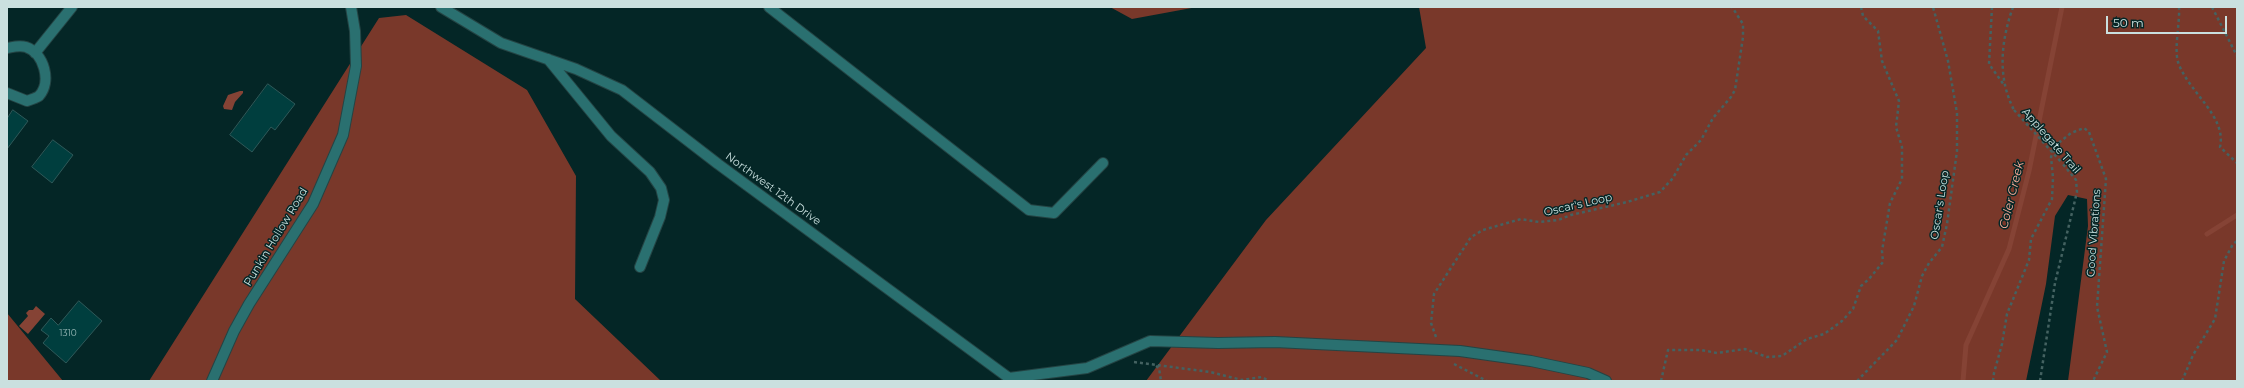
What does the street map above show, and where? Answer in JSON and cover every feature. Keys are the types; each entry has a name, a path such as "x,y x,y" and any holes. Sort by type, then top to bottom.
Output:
{"street":[{"path":"35,53 72,7"},
{"name":"Punkin Hollow Road","path":"212,381 234,331 249,304 313,204 343,135 356,66 355,31 351,7"},
{"name":"Northwest 12th Drive","path":"441,7 501,43 602,79 622,90 718,164 1009,378 1087,368 1150,340 1218,343 1275,342 1488,354 1588,373 1606,381"},
{"path":"769,7 1029,210 1054,213 1103,163"},
{"path":"7,48 18,46 27,48 35,53 41,61 45,73 44,86 38,96 27,102 7,93"},
{"path":"548,60 611,136 650,172 661,188 664,200 660,217 640,267"}],"path":[{"name":"Oscar's Loop","path":"1487,381 1458,368 1446,357 1443,351 1431,323 1432,302 1440,282 1471,237 1483,230 1521,219 1539,222 1558,220 1602,206 1646,197 1665,188 1686,155 1705,135 1713,118 1735,90 1743,37 1743,24 1732,7"},
{"path":"1661,381 1668,350 1700,350 1717,353 1745,349 1767,357 1782,356 1806,339 1824,334 1853,309 1861,286 1870,279 1883,262 1882,251 1890,203 1902,179 1902,147 1896,127 1899,101 1882,61 1878,31 1863,16 1861,7"},
{"name":"Oscar's Loop","path":"1857,381 1897,340 1914,306 1922,276 1929,263 1942,247 1947,224 1957,151 1957,113 1948,61 1933,7"},
{"path":"1992,7 1989,64 2004,86"},
{"name":"Applegate Trail","path":"2013,7 2003,47 2004,86 2014,110 2076,180 2077,192 2055,283 2040,381"},
{"path":"2179,7 2178,61 2189,83 2216,118 2223,137 2220,147 2237,163"},
{"path":"2212,7 2237,56"},
{"name":"Good Vibrations","path":"1994,381 2007,314 2029,260 2032,239 2052,199 2053,178 2051,157 2056,145 2071,133 2084,128 2089,132 2106,179 2097,307 2107,352 2093,381"},
{"path":"2182,381 2193,355 2215,319 2224,260 2233,244 2237,241"},
{"path":"1135,362 1210,372 1242,380 1262,377 1269,381"},
{"path":"1152,365 1159,368 1161,381"}],"shaded area":[{"path":"1110,7 1197,7 1132,19"},
{"path":"1419,7 2237,7 2237,381 2068,381 2088,226 2087,199 2068,195 2055,216 2046,284 2026,381 1146,381 1266,220 1426,48"},
{"path":"406,15 527,90 576,176 575,299 661,381 149,381 379,18"},
{"path":"243,91 243,93 235,102 232,110 224,109 223,106 228,95"},
{"path":"36,306 45,314 28,334 19,326 28,316 26,313 29,310 33,310"},
{"path":"7,313 63,381 7,381"}],"building":[{"path":"268,84 295,104 275,130 271,127 252,152 230,135"},
{"path":"13,110 28,121 7,149 7,119"},
{"path":"53,140 73,155 52,183 32,167"},
{"path":"79,301 102,321 66,363 43,343 49,336 41,330 51,318 58,325"}],"waterway":[{"name":"Coler Creek","path":"1963,381 1966,345 2009,249 2029,171 2062,7"},
{"path":"2207,234 2237,215"}]}
